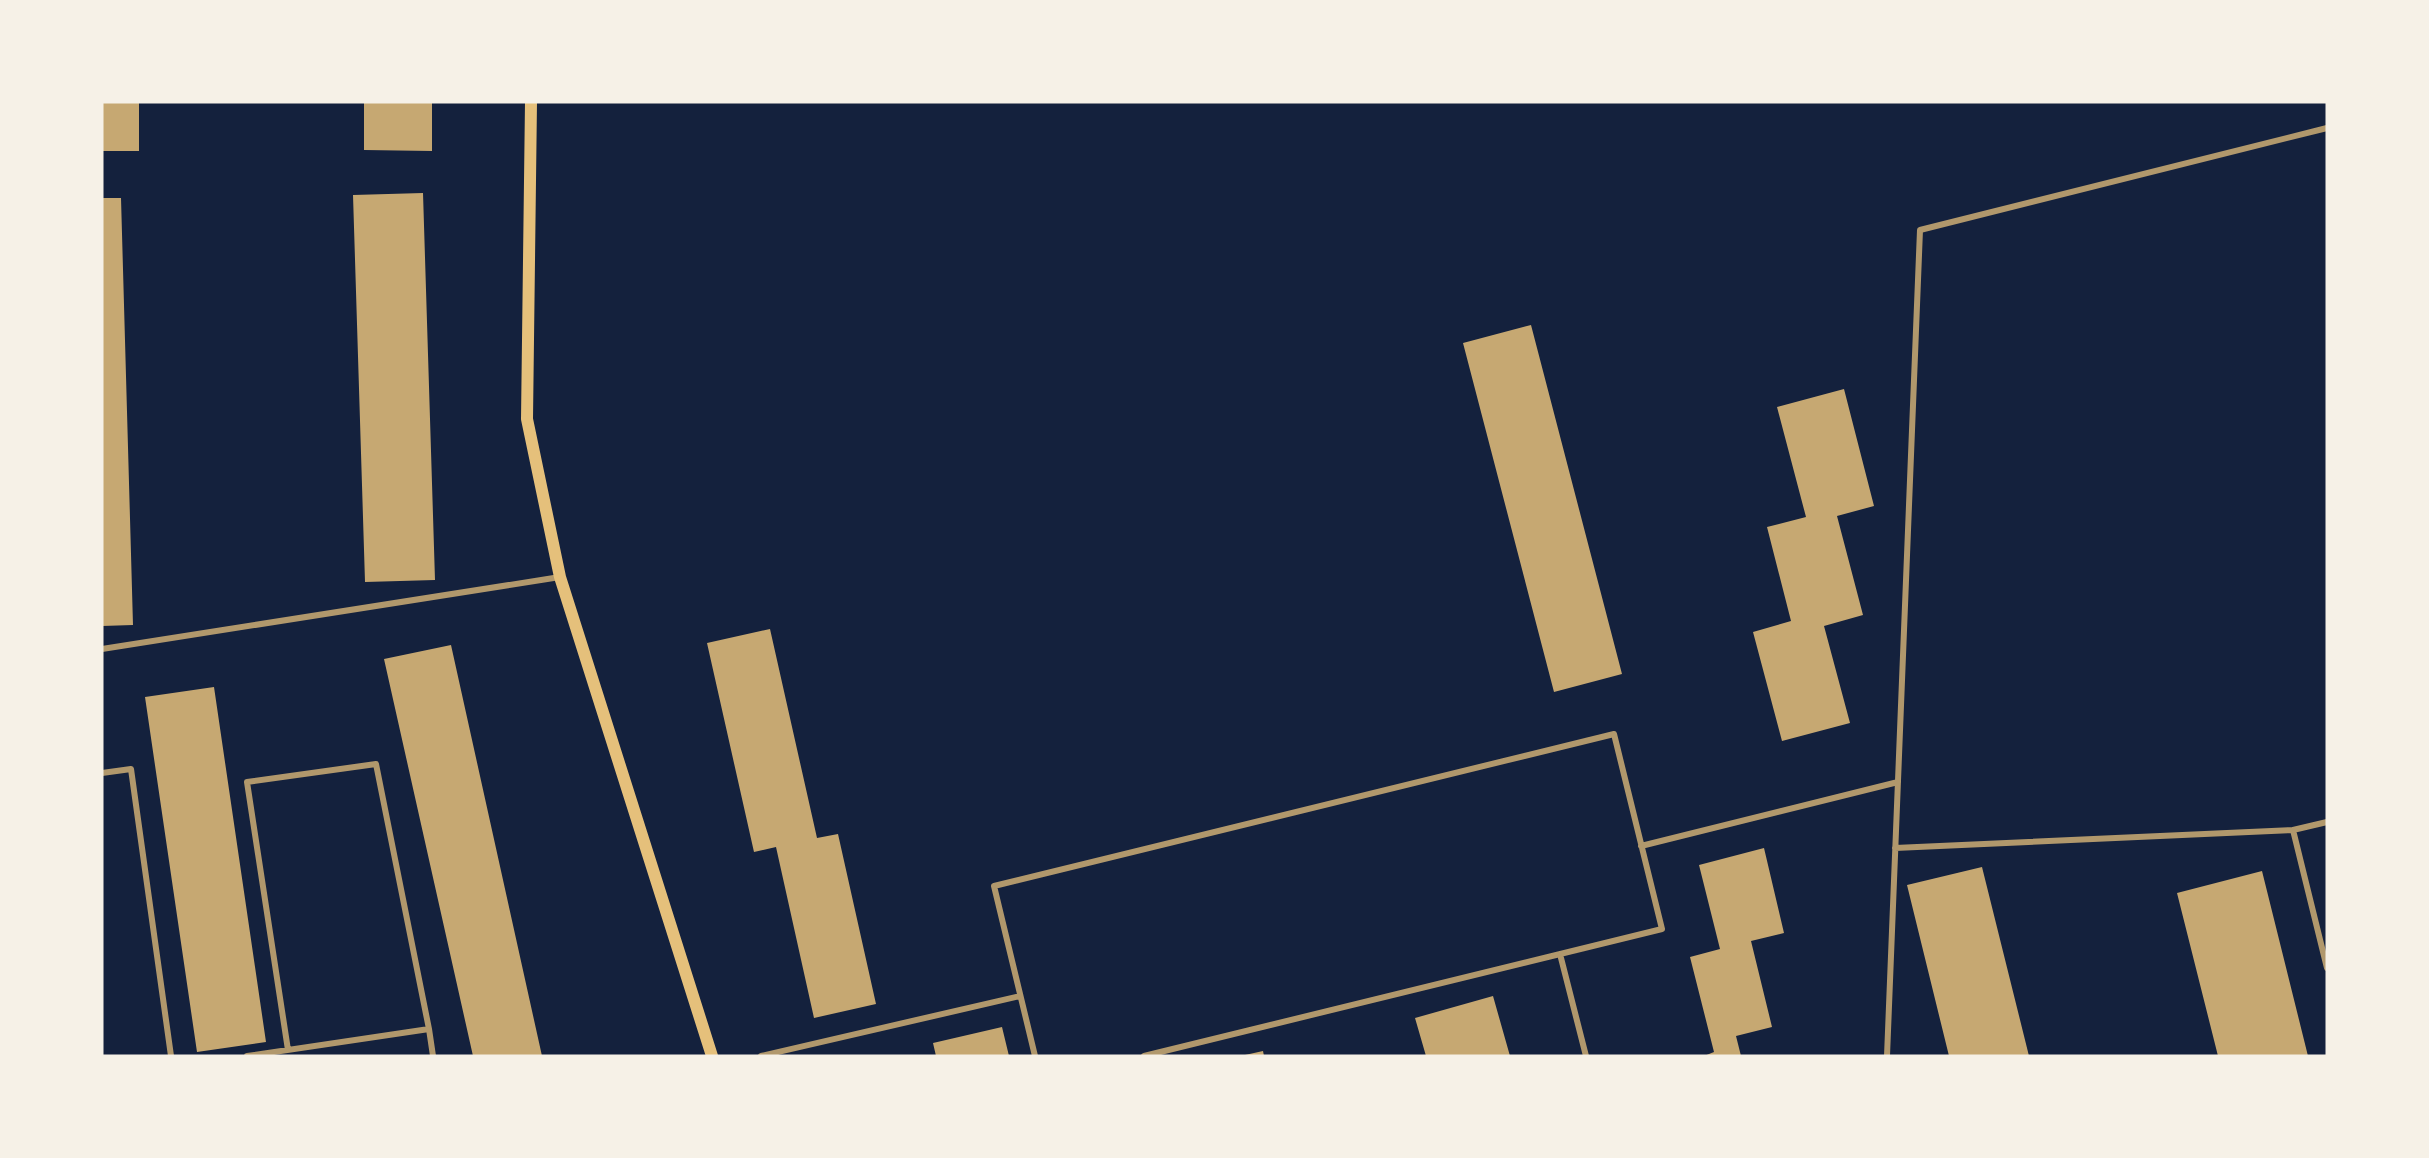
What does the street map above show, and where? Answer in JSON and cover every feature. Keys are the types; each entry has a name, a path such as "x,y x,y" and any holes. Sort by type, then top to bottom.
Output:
{"main road":[{"path":"531,102 527,419 560,577 712,1056"}],"street":[{"path":"1887,1056 1920,230 2327,128"},
{"path":"102,649 560,577"},
{"path":"1035,1056 994,886 1614,734 1662,929 1144,1056"},
{"path":"288,1050 247,782 376,764 433,1056"},
{"path":"102,773 131,769 171,1056"},
{"path":"1641,846 1898,782"},
{"path":"1895,848 2294,830 2327,822"},
{"path":"2294,830 2327,968"},
{"path":"1560,954 1586,1056"},
{"path":"761,1056 1020,996"},
{"path":"247,1056 429,1029"}],"building":[{"path":"102,102 139,102 139,151 102,151"},
{"path":"364,102 432,102 432,151 364,150"},
{"path":"423,193 435,580 365,582 353,195"},
{"path":"102,198 121,198 133,625 102,626"},
{"path":"1531,325 1622,674 1554,692 1463,343"},
{"path":"1844,389 1874,506 1837,516 1863,615 1824,626 1850,723 1782,741 1753,632 1791,621 1767,527 1806,517 1777,407"},
{"path":"770,629 817,838 838,834 876,1004 814,1018 776,847 754,852 707,643"},
{"path":"451,645 542,1056 473,1056 384,659"},
{"path":"214,687 266,1042 197,1052 145,697"},
{"path":"1764,848 1784,933 1751,941 1772,1027 1736,1036 1741,1056 1704,1056 1714,1052 1690,957 1720,949 1699,865"},
{"path":"1982,867 2029,1056 1949,1056 1907,885"},
{"path":"2262,871 2308,1056 2218,1056 2177,893"},
{"path":"1493,996 1510,1056 1426,1056 1415,1018"},
{"path":"1002,1027 1009,1056 936,1056 933,1043"},
{"path":"1263,1051 1264,1056 1245,1056 1245,1055"}]}
